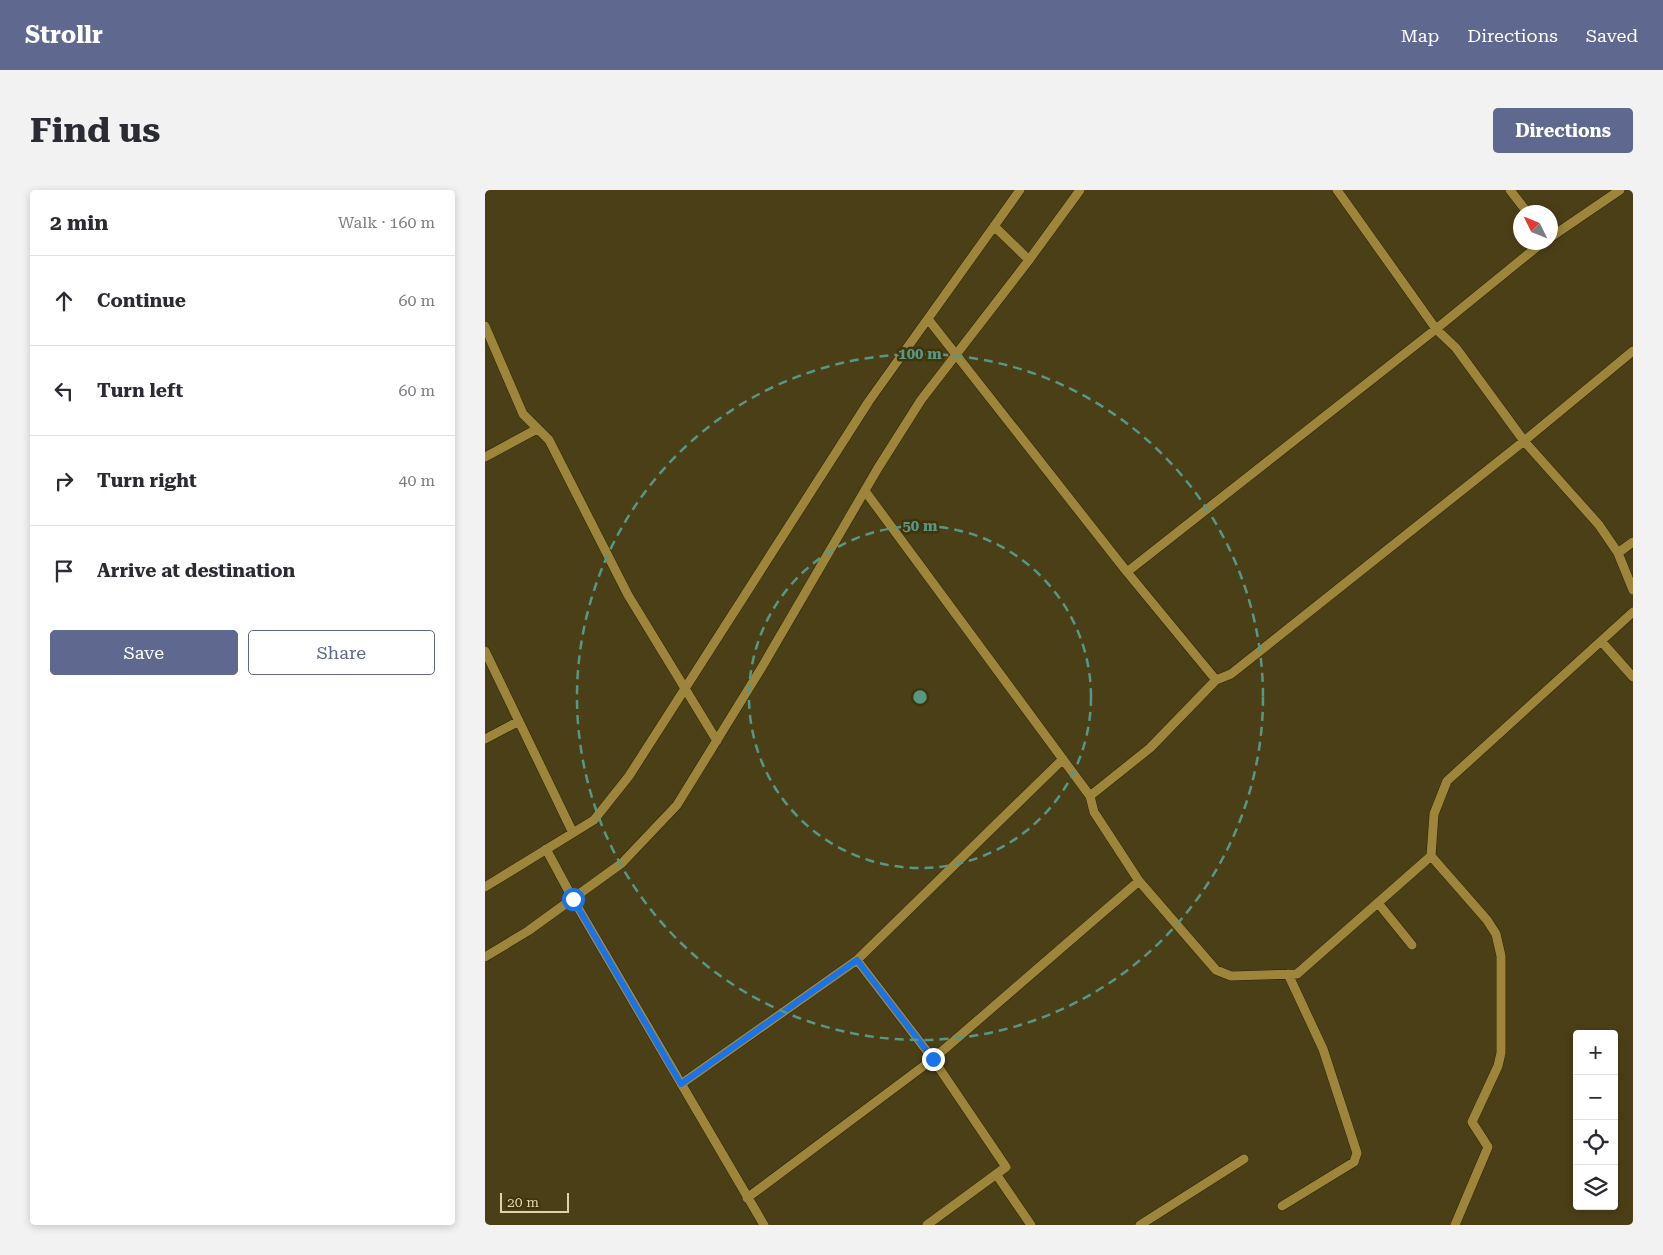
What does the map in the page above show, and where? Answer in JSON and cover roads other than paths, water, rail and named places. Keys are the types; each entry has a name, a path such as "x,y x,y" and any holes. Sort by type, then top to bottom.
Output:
{"street":[{"path":"485,886 594,820 629,776 869,401 1020,190"},
{"path":"485,957 528,931 622,863 677,805 762,667 865,491 921,400 1029,260 1080,190"},
{"path":"1337,190 1436,329 1456,348 1525,441 1599,525 1618,553 1633,590"},
{"path":"1510,190 1522,205"},
{"path":"1558,232 1620,190"},
{"path":"995,226 1029,260"},
{"path":"1127,572 1436,329 1533,250"},
{"path":"928,319 1127,572 1215,680"},
{"path":"485,326 523,414 549,440 628,596 717,741"},
{"path":"1090,796 1150,748 1215,680 1231,674 1525,441 1633,351"},
{"path":"485,457 537,428"},
{"path":"865,491 1090,796 1094,812 1139,881 1216,970 1231,976 1297,974 1431,856 1434,814 1447,781 1633,612"},
{"path":"1618,553 1633,542"},
{"path":"1601,641 1633,677"},
{"path":"485,651 573,833"},
{"path":"485,739 519,721"},
{"path":"681,1084 857,960 1063,759"},
{"path":"546,849 573,899 764,1225"},
{"path":"1431,856 1487,920 1496,934 1501,956 1501,1053 1498,1066 1472,1122 1488,1148 1455,1225"},
{"path":"747,1198 933,1059 1139,881"},
{"path":"1378,903 1412,945"},
{"path":"857,960 933,1059 1006,1167 927,1225"},
{"path":"1282,1206 1354,1162 1357,1153 1323,1049 1289,974"},
{"path":"1140,1225 1244,1159"},
{"path":"996,1174 1031,1225"}]}
